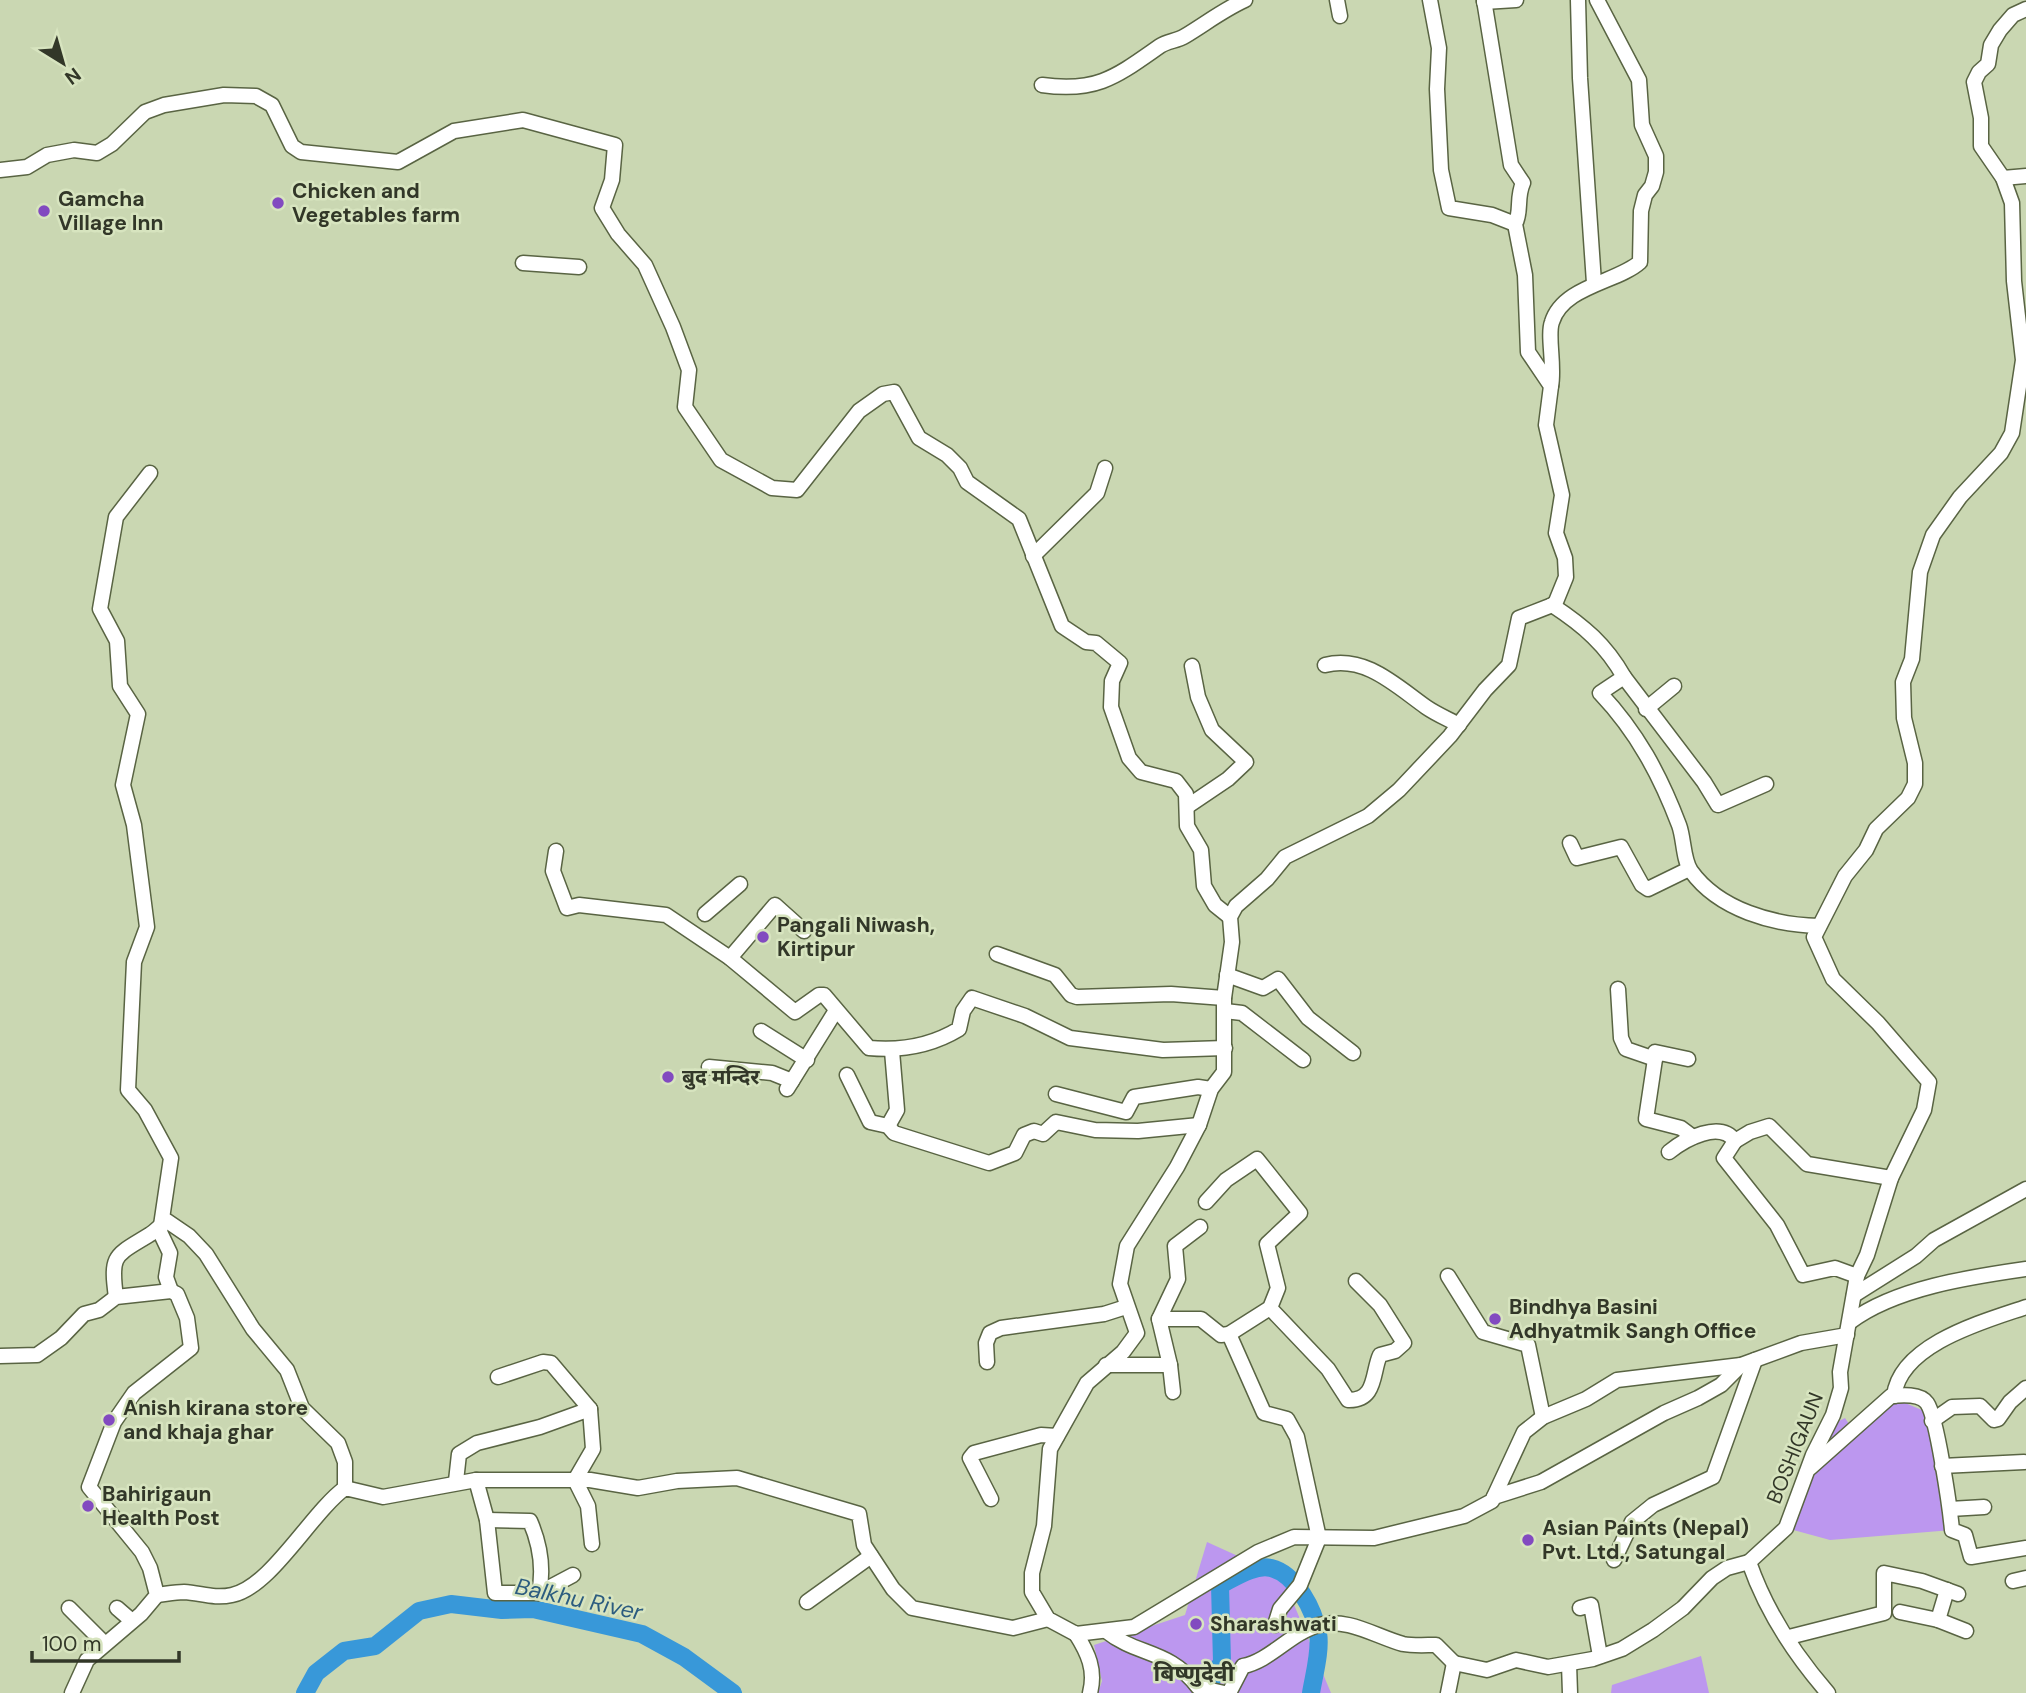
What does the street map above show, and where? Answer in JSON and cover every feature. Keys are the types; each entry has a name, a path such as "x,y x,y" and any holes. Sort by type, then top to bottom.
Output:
{"street":[{"path":"1042,85 1063,88 1093,86 1132,66 1162,44 1182,38 1245,0"},
{"path":"1337,0 1340,16"},
{"path":"1430,0 1439,47 1437,89 1441,170 1449,208 1492,215 1516,224"},
{"path":"1516,0 1484,1 1511,165 1522,183 1517,197 1519,218 1516,224 1525,275 1528,352 1551,386"},
{"path":"1578,0 1580,78 1594,283"},
{"path":"1597,0 1639,80 1642,125 1656,156 1656,172 1652,186 1645,195 1642,211 1640,262 1632,269 1594,283 1564,306 1550,325 1555,369 1546,425 1562,495 1556,533 1564,558 1566,577 1552,606 1582,624 1608,650 1646,709 1704,782 1718,805 1766,784"},
{"path":"1624,677 1600,693 1640,741 1656,769 1683,836 1689,869 1717,898 1787,925 1819,926 1845,876 1866,850 1876,829 1909,798 1915,784 1916,763 1904,718 1903,682 1912,659 1920,572 1933,535 2001,453 2012,433 2023,360 2014,281 2020,227 2003,178 1981,146 1981,118 1975,82 1979,72 1988,64 1991,45 2000,30 2013,15 2026,9"},
{"path":"0,170 27,167 47,155 74,149 97,153 112,144 145,112 164,105 223,95 256,96 272,105 292,146 301,152 398,162 454,131 523,120 615,145 612,180 602,208 618,234 645,265 689,370 685,407 721,460 772,488 797,490 859,411 883,394 894,392 919,438 947,455 960,468 967,482 1019,519 1062,626 1086,642 1097,643 1120,663 1112,681 1111,707 1129,758 1141,772 1176,781 1186,794 1187,826 1201,850 1204,886 1215,905 1230,917"},
{"path":"2003,178 2026,176"},
{"path":"523,263 579,267"},
{"path":"1033,556 1097,493 1105,468"},
{"path":"150,473 116,517 100,609 117,641 120,686 138,714 123,785 134,825 147,927 134,962 128,1090 145,1111 171,1158 161,1225 162,1239 170,1253 166,1277 171,1291"},
{"path":"1555,604 1519,618 1509,665 1459,725 1377,811 1342,831 1306,845 1285,857 1267,879 1236,906 1230,917 1232,942 1225,1004 1224,1072 1211,1089 1199,1125 1177,1167 1127,1245 1120,1284 1136,1333 1123,1352 1087,1383 1050,1449 1044,1526 1032,1573 1032,1592 1048,1619 1076,1633 1134,1627 1258,1552 1294,1537 1374,1538 1464,1516 1494,1497 1541,1482 1664,1413 1698,1398 1721,1385 1748,1362"},
{"path":"1325,665 1340,661 1387,677 1428,708 1459,725"},
{"path":"1188,806 1228,779 1246,762 1212,730 1198,697 1192,666"},
{"path":"1646,709 1674,686"},
{"path":"1570,843 1577,858 1621,848 1642,885 1648,889 1689,869"},
{"path":"556,851 553,871 567,908 579,905 658,913 730,958 795,1012 822,994 869,1048 892,1051 939,1041 960,1029 963,1011 972,998 1025,1016 1070,1038 1163,1050 1226,1048"},
{"path":"705,914 740,884"},
{"path":"730,958 775,905 804,931"},
{"name":"BOSHIGAUN","path":"1749,1562 1786,1528 1833,1415 1841,1388 1840,1372 1857,1276 1867,1255 1891,1178 1924,1110 1929,1082 1896,1042 1833,979 1816,946 1814,937 1819,926"},
{"path":"997,954 1055,975 1071,995 1077,997 1171,994 1225,1004 1242,1013 1303,1060"},
{"path":"1227,975 1263,988 1278,979 1308,1018 1353,1053"},
{"path":"1618,989 1622,1044 1655,1059"},
{"path":"709,1067 772,1073 790,1085 835,1012"},
{"path":"761,1031 807,1060"},
{"path":"888,1126 897,1110 892,1051"},
{"path":"1688,1059 1655,1052 1646,1119 1681,1128 1693,1137"},
{"path":"847,1075 870,1122 888,1126 894,1133 989,1163 1015,1153 1024,1135 1034,1131 1042,1134 1056,1122 1095,1130 1138,1132 1199,1125"},
{"path":"1056,1094 1126,1112 1133,1097 1198,1087 1211,1089"},
{"path":"1857,1276 1835,1268 1803,1275 1777,1225 1724,1158 1735,1142 1750,1132 1769,1126 1807,1164 1891,1178"},
{"path":"1669,1152 1693,1137 1722,1131 1730,1134 1735,1142"},
{"path":"1159,1319 1201,1319 1221,1335 1228,1334 1269,1307 1278,1288 1267,1244 1300,1213 1257,1159 1226,1180 1206,1202"},
{"path":"1854,1295 1916,1256 1934,1240 2026,1189"},
{"path":"116,1297 114,1262 122,1250 154,1233 167,1221 177,1227 206,1254 253,1329 288,1370 302,1408 338,1443 345,1462 345,1488"},
{"path":"1173,1392 1170,1365 1159,1319 1178,1279 1175,1246 1200,1227"},
{"path":"1494,1497 1524,1432 1543,1416 1586,1399 1617,1380 1748,1362 1849,1329 1889,1299 1995,1273 2026,1269"},
{"path":"1448,1276 1482,1332 1528,1345 1543,1416"},
{"path":"1269,1307 1323,1362 1348,1400 1355,1400 1366,1394 1375,1380 1380,1355 1395,1351 1404,1343 1380,1305 1356,1281"},
{"path":"0,1356 37,1355 61,1338 84,1314 99,1310 116,1297 171,1291 177,1294 181,1301 191,1348 134,1393 114,1422 89,1487 142,1552 150,1568 157,1595"},
{"path":"987,1362 986,1343 990,1333 1001,1328 1104,1314 1126,1307"},
{"path":"1894,1395 1895,1386 1907,1366 1926,1349 1989,1319 2026,1307"},
{"path":"1228,1334 1264,1413 1287,1419 1297,1437 1319,1538 1300,1585 1280,1609 1275,1625"},
{"path":"498,1377 543,1362 551,1363 590,1409 593,1449 575,1480"},
{"path":"1614,1560 1632,1522 1653,1504 1713,1477 1748,1362"},
{"path":"1106,1365 1170,1365"},
{"path":"1932,1421 1960,1405 1980,1406 1994,1420 1998,1419 2010,1402 2026,1388"},
{"path":"1808,1470 1894,1395 1906,1394 1922,1399 1928,1403 1952,1530 1965,1535 1972,1558 2026,1548"},
{"path":"456,1481 458,1454 477,1443 540,1427 590,1409"},
{"path":"991,1499 970,1458 974,1454 1041,1435 1057,1436"},
{"path":"1942,1466 2024,1462"},
{"path":"72,1693 87,1660 157,1595 186,1592 209,1598 234,1595 248,1589 302,1535 330,1499 345,1488 383,1497 456,1481 575,1480 638,1488 677,1481 737,1478 859,1514 864,1545 893,1589 912,1608 1013,1628 1048,1619"},
{"path":"476,1480 487,1520 495,1593 539,1592 573,1575"},
{"path":"575,1480 587,1506 592,1544"},
{"path":"1950,1509 1983,1507"},
{"path":"487,1520 530,1521 541,1559 543,1576 539,1592"},
{"path":"807,1602 871,1556"},
{"path":"1106,1631 1168,1659 1187,1673 1198,1687 1227,1693 1242,1666 1262,1658 1298,1633 1318,1625 1340,1623 1405,1644 1436,1645 1454,1663 1487,1670 1516,1660 1548,1667 1569,1664 1622,1648 1683,1608 1712,1578 1727,1569 1749,1562 1761,1597 1774,1622 1828,1693"},
{"path":"1788,1637 1884,1613 1884,1573 1922,1581 1952,1592 1938,1619"},
{"path":"1580,1608 1591,1605 1600,1656"},
{"path":"69,1608 104,1643"},
{"path":"117,1608 132,1621"},
{"path":"1900,1612 1938,1619 1966,1631"},
{"path":"1076,1633 1091,1664 1094,1680 1090,1693"},
{"path":"1448,1693 1454,1663"},
{"path":"1569,1664 1570,1693"}],"shaded area":[{"path":"1891,1397 1929,1413 1952,1530 1830,1540 1786,1528 1825,1428 1845,1418 1851,1427"},
{"path":"1207,1542 1282,1576 1331,1693 1098,1693 1102,1681 1094,1645 1185,1615"},
{"path":"1701,1656 1709,1693 1611,1693 1612,1685"}],"waterway":[{"path":"1207,1693 1208,1686 1222,1662 1220,1585 1245,1572 1265,1567 1288,1577 1302,1594 1312,1614 1319,1647 1311,1693"},
{"name":"Balkhu River","path":"305,1693 316,1673 344,1651 375,1646 419,1611 451,1604 502,1610 533,1609 642,1634 684,1657 733,1693"}],"place":[{"name":"Chicken and Vegetables farm","path":"278,203"},
{"name":"Gamcha Village Inn","path":"44,211"},
{"name":"Pangali Niwash, Kirtipur","path":"763,937"},
{"name":"बुद मन्दिर","path":"668,1077"},
{"name":"Bindhya Basini Adhyatmik Sangh Office","path":"1495,1319"},
{"name":"Anish kirana store and khaja ghar","path":"109,1420"},
{"name":"Bahirigaun Health Post","path":"88,1506"},
{"name":"Asian Paints (Nepal) Pvt. Ltd., Satungal","path":"1528,1540"},
{"name":"Sharashwati","path":"1196,1624"}],"district":[{"name":"बिष्णुदेवी","path":"1194,1673"}]}
